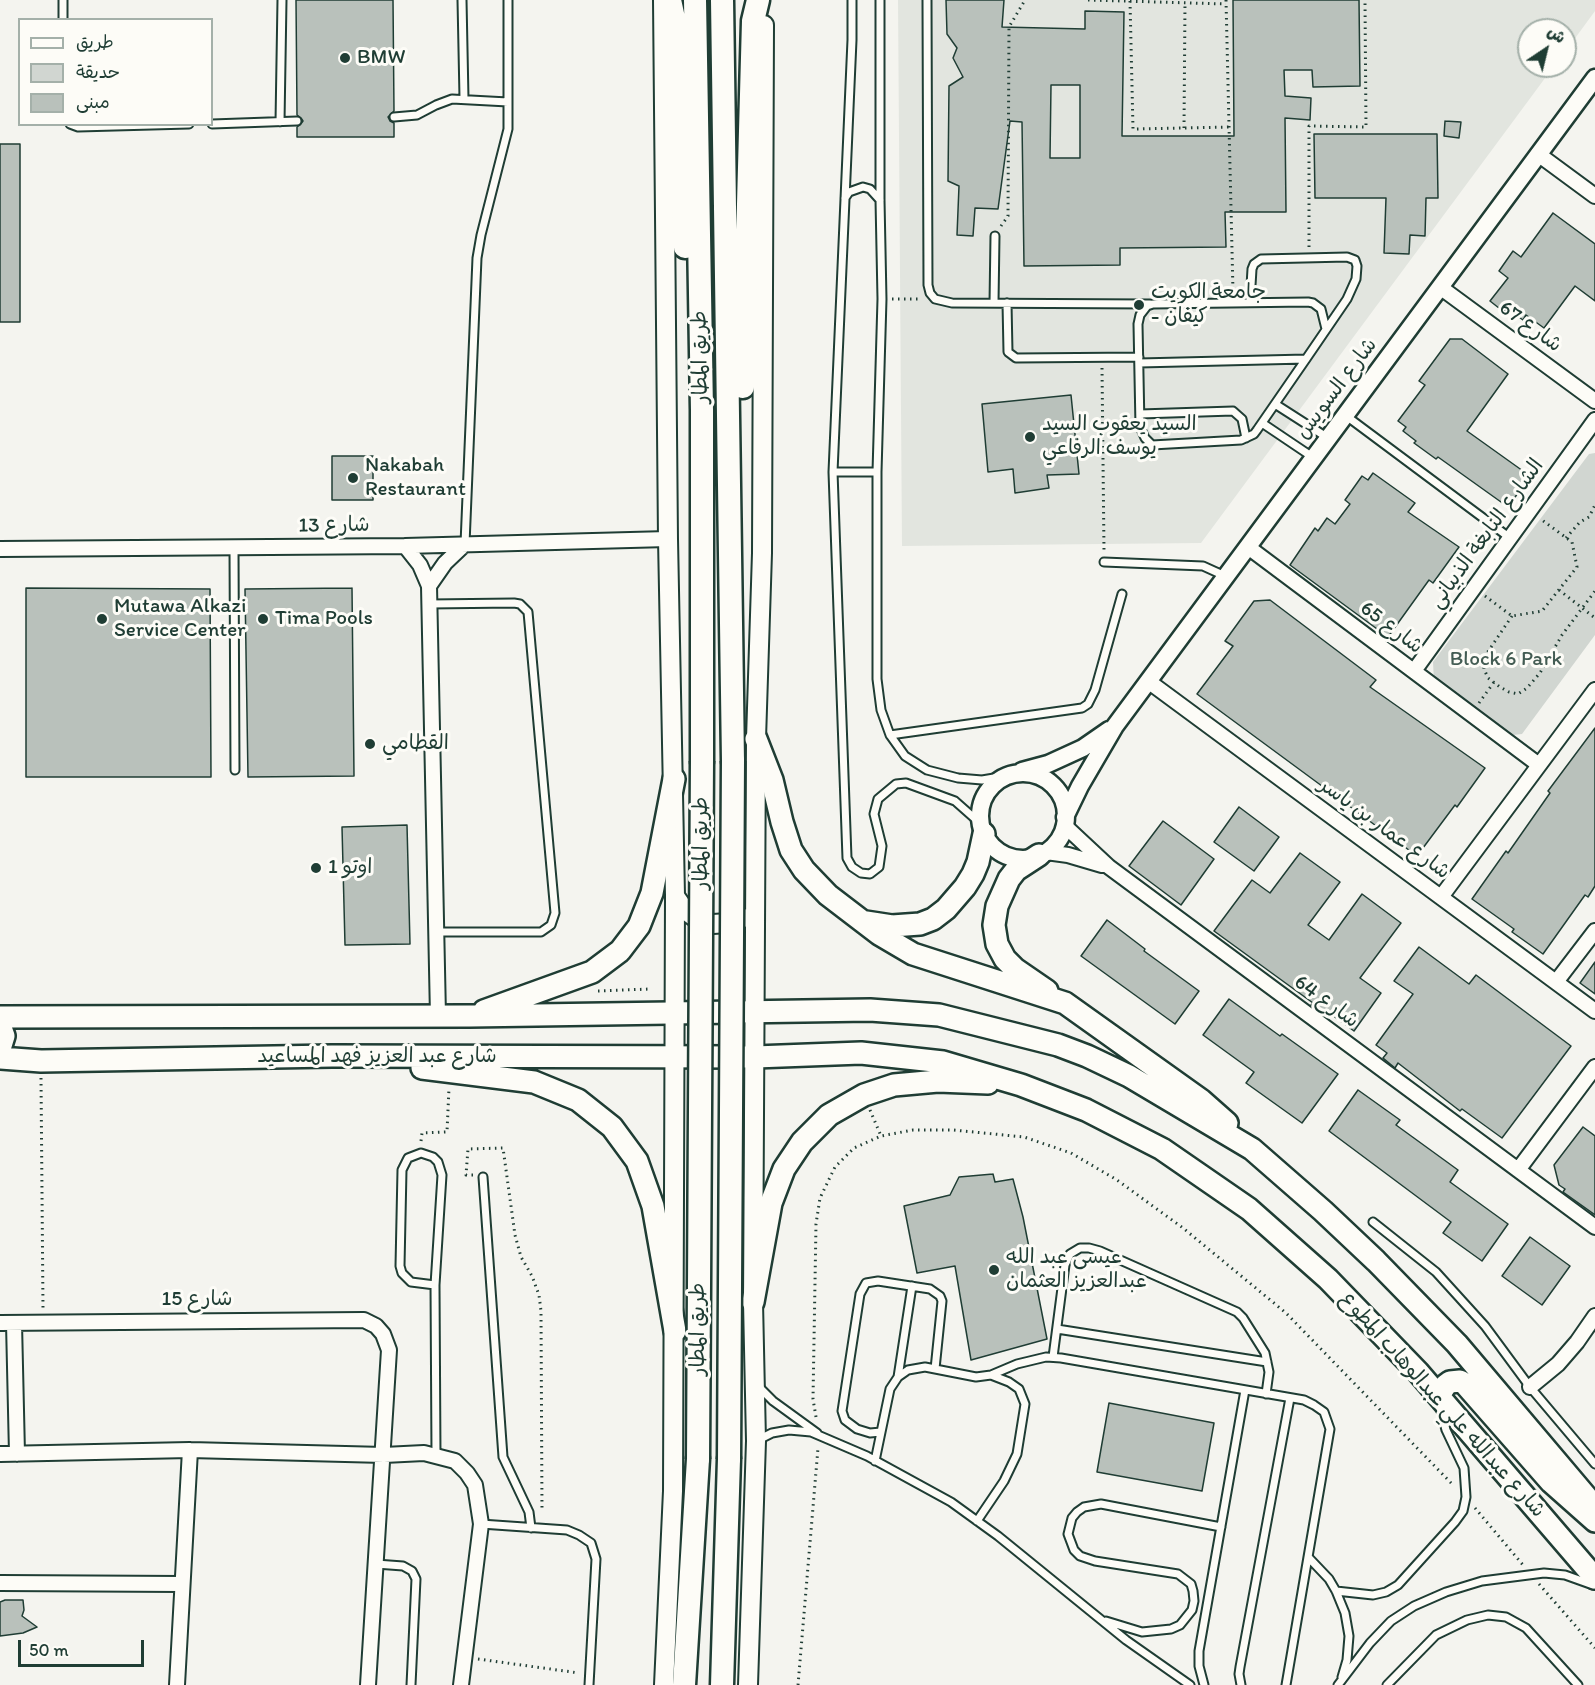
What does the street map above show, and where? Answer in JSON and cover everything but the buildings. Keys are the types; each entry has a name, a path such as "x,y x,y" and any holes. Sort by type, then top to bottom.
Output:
{"highway":[{"path":"670,0 675,23 690,368 702,410"},
{"name":"طريق المطار","path":"684,1685 698,1459 702,410 695,0"},
{"name":"طريق المطار","path":"722,0 734,761 729,1460 722,1685"},
{"path":"730,428 740,408 743,391 753,21 758,0"}],"main road":[{"name":"طريق المطار","path":"663,0 668,539 675,896 673,1491 664,1685"},
{"path":"748,1685 756,1441 753,1302 756,739 762,553 764,0"},
{"path":"756,739 765,760 782,822 795,858 828,895 862,921 913,954 1065,1003"},
{"path":"470,1016 592,972 620,951 639,926 652,893 674,779"},
{"path":"862,921 905,926 933,919 946,909 965,887 978,862 983,829"},
{"path":"1042,854 1016,870 1004,888 994,916 995,936 1000,951 1015,969 1201,1100 1238,1133 1252,1149 1323,1211 1376,1261 1457,1344 1595,1507"},
{"path":"675,896 684,909 697,919 712,924 728,923 743,917 756,907"},
{"path":"755,1013 870,1010 919,1012 964,1020 1041,1040 1087,1056 1129,1076 1252,1149"},
{"name":"شارع عبد العزيز فهد المساعيد","path":"0,1017 755,1013"},
{"path":"0,1025 4,1036 0,1049"},
{"name":"شارع عبدالله علي عبدالوهاب المطوع","path":"755,1057 861,1053 943,1062 1021,1085 1086,1110 1162,1149 1249,1209 1329,1279 1439,1395 1595,1578"},
{"path":"332,1056 534,1082 578,1100 612,1127 637,1161 653,1206 675,1331"},
{"name":"شارع عبد العزيز فهد المساعيد","path":"0,1058 41,1060 332,1056 755,1057"},
{"path":"753,1302 771,1203 784,1169 802,1142 829,1115 864,1095 894,1085 938,1081 1021,1085"},
{"path":"675,1161 681,1148 692,1137 705,1131 720,1130 735,1134 747,1143 755,1155"},
{"path":"1439,1395 1450,1382 1465,1384 1551,1482 1595,1522"}],"street":[{"name":"شارع السويس","path":"1065,821 1080,786 1114,726 1595,78"},
{"path":"1538,154 1595,195"},
{"name":"شارع 67","path":"1440,287 1595,401"},
{"name":"الشارع النابغة الذبياني","path":"1414,671 1595,420"},
{"name":"شارع 13","path":"0,549 405,546 668,539"},
{"path":"429,586 445,564 465,544"},
{"path":"405,546 420,565 429,586 438,1016"},
{"name":"شارع 65","path":"1248,547 1539,765"},
{"name":"شارع عمار بن ياسر","path":"1148,681 1595,1011"},
{"path":"1440,897 1595,690"},
{"name":"شارع السويس","path":"1009,775 1048,764 1083,748 1114,726"},
{"path":"1028,773 1036,775 1049,782 1060,795 1065,821 1058,840 1042,854 1023,858 1007,855 994,847 983,829 980,812 982,801 996,782 1009,775 1028,773"},
{"name":"شارع 64","path":"1065,821 1110,867 1595,1227"},
{"name":"شارع 64","path":"1042,854 1078,858 1110,867"},
{"path":"1556,982 1595,931"},
{"path":"1518,1170 1595,1067"},
{"path":"1530,1388 1558,1364 1595,1316"},
{"name":"شارع 15","path":"0,1323 364,1320 376,1326 383,1334 389,1350 368,1685"},
{"path":"15,1323 17,1454"},
{"path":"177,1685 190,1450"},
{"path":"0,1454 190,1450 384,1455 424,1453 455,1461 475,1485 481,1524 461,1685"},
{"path":"0,1583 181,1584"}],"lane":[{"path":"63,0 63,18"},
{"path":"280,122 282,0"},
{"path":"462,0 464,98"},
{"path":"465,544 477,258 508,129 508,0"},
{"path":"852,0 833,472 846,858 852,867 861,873 870,874 879,867 882,846 874,814 878,800 896,784 906,783 955,801 983,829"},
{"path":"880,0 882,299 877,471 877,679 881,710 890,735 905,756 927,770 958,778 982,780 1009,775"},
{"path":"927,0 928,285 935,299 952,303 1313,303 1321,309 1326,329"},
{"path":"394,117 417,115 452,99 508,102"},
{"path":"213,124 297,121"},
{"path":"74,126 78,128 134,126"},
{"path":"845,198 849,192 863,187 870,189 880,200"},
{"path":"994,303 995,236"},
{"path":"1153,304 1143,310 1140,315 1139,360 1140,427 1145,438 1152,445 1241,440 1254,434 1353,288 1357,266 1355,260 1351,258 1309,258 1257,261 1252,269 1250,302"},
{"path":"1007,303 1007,346 1011,356 1021,358 1306,359"},
{"path":"1275,404 1328,438"},
{"path":"1140,414 1233,411 1242,419 1246,438"},
{"path":"1345,415 1510,538"},
{"path":"1262,423 1314,458"},
{"path":"833,472 877,471"},
{"path":"234,548 235,770"},
{"path":"1104,562 1203,566 1226,576"},
{"path":"890,735 1082,708 1088,704 1095,690 1122,594"},
{"path":"429,604 514,603 520,604 528,612 555,913 551,925 541,932 436,932"},
{"path":"435,1285 411,1282 402,1273 400,1266 402,1170 408,1158 421,1153 434,1157 442,1175 435,1285 436,1455"},
{"path":"483,1177 503,1457 526,1503 531,1528"},
{"path":"1373,1222 1437,1272 1485,1326 1530,1388 1595,1464"},
{"path":"1053,1357 1065,1265 1070,1254 1080,1248 1089,1248 1237,1312 1265,1353 1269,1371 1266,1394"},
{"path":"881,1432 870,1433 857,1430 845,1420 842,1411 860,1294 869,1281 912,1286 936,1292 942,1301 935,1369"},
{"path":"898,1377 912,1286"},
{"path":"1057,1329 1267,1362"},
{"path":"875,1461 890,1389 898,1377 908,1370 925,1367 976,1377 991,1375 1017,1364 1053,1357 1304,1400 1314,1405 1324,1412 1330,1429 1286,1685"},
{"path":"977,1521 1005,1481 1017,1454 1025,1404 1019,1389 991,1375"},
{"path":"755,1383 773,1401 819,1435"},
{"path":"1204,1685 1199,1666 1199,1651 1245,1390"},
{"path":"1336,1591 1373,1595 1386,1592 1398,1585 1463,1511 1466,1497 1464,1468 1442,1419 1439,1395"},
{"path":"1241,1685 1240,1667 1290,1398"},
{"path":"756,1441 772,1432 789,1430 811,1432 875,1461 951,1502 1126,1640 1190,1685"},
{"path":"1101,1620 1142,1632 1171,1629 1187,1619 1194,1601 1193,1591 1191,1584 1178,1574 1095,1561 1080,1556 1074,1550 1068,1534 1072,1518 1077,1512 1092,1504 1101,1504 1221,1527"},
{"path":"481,1524 567,1530 591,1543 596,1559 589,1685"},
{"path":"1309,1558 1320,1568 1336,1591 1345,1613 1348,1636 1347,1660 1339,1683"},
{"path":"376,1564 403,1566 412,1571 417,1580 411,1685"},
{"path":"1339,1683 1390,1621 1414,1606 1446,1592 1482,1581 1544,1573 1565,1575 1595,1586"},
{"path":"1387,1685 1436,1635 1467,1620 1488,1615 1506,1617 1526,1628 1578,1685"}],"path":[{"path":"995,236 1008,216 1010,27 1025,0"},
{"path":"1088,0 1226,2 1233,302"},
{"path":"1309,258 1310,126 1366,127 1365,0"},
{"path":"1130,1 1133,129 1229,127"},
{"path":"1184,128 1185,3"},
{"path":"882,299 935,299"},
{"path":"1102,357 1104,562"},
{"path":"1566,538 1580,522 1589,517 1595,505"},
{"path":"1474,588 1512,616 1542,611 1577,567 1572,542 1530,511"},
{"path":"1559,590 1595,618"},
{"path":"1512,616 1483,659 1488,678 1509,693 1518,694 1527,688 1540,673 1562,635 1595,591"},
{"path":"1471,714 1494,682"},
{"path":"594,991 650,989"},
{"path":"41,1060 43,1322"},
{"path":"421,1153 422,1133 447,1132 449,1071"},
{"path":"864,1095 881,1136"},
{"path":"483,1177 466,1175 468,1149 503,1148 515,1235 521,1257 532,1276 539,1295 542,1528"},
{"path":"465,1657 589,1674"}],"shaded area":[{"name":"جامعة الكويت - كيفان","path":"898,0 1595,0 1595,11 1577,36 1577,18 1517,18 1517,78 1545,78 1201,543 902,546"}],"green space":[{"name":"Block 6 Park","path":"1595,453 1595,635 1522,734 1504,736 1434,682 1433,662 1589,454"}],"place":[{"name":"BMW","path":"345,58"},
{"name":"جامعة الكويت - كيفان","path":"1139,305"},
{"name":"السيد يعقوب السيد يوسف الرفاعي","path":"1030,437"},
{"name":"Nakabah Restaurant","path":"353,478"},
{"name":"Mutawa Alkazi Service Center","path":"102,619"},
{"name":"Tima Pools","path":"263,619"},
{"name":"القطامي","path":"370,744"},
{"name":"اوتو 1","path":"316,868"},
{"name":"عيسى عبد الله عبدالعزيز العثمان","path":"994,1270"}]}
